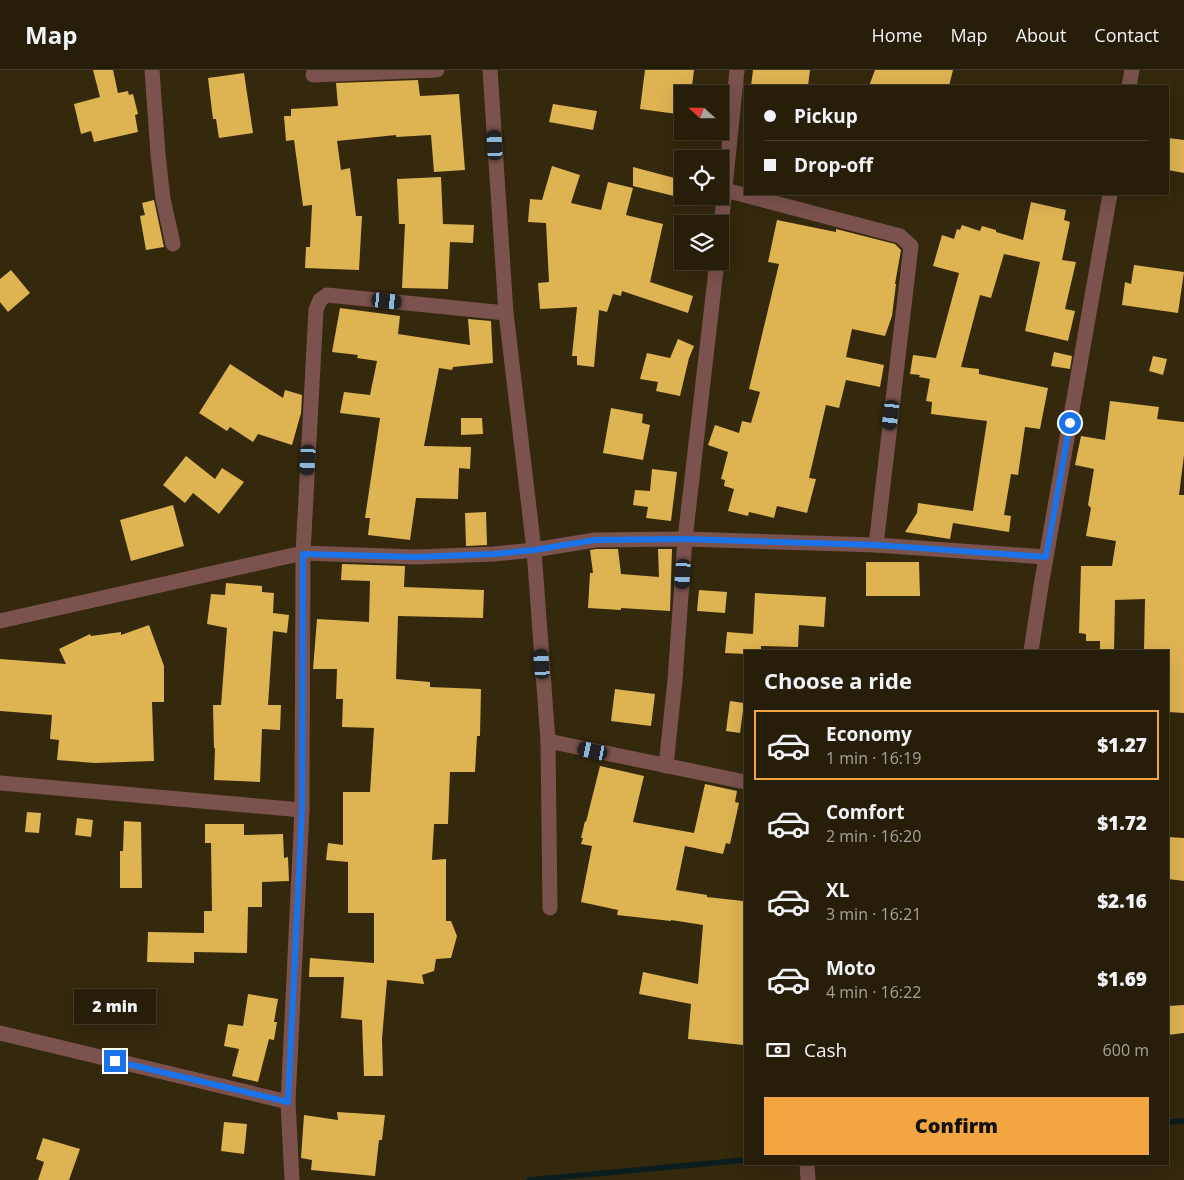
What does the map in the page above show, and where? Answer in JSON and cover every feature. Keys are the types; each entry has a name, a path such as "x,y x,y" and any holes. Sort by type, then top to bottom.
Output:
{"street":[{"path":"152,70 162,190 173,244"},
{"path":"313,75 437,70"},
{"path":"490,70 506,313 534,550 548,741 550,908"},
{"path":"729,150 737,70"},
{"path":"1129,85 1132,70"},
{"path":"729,191 900,236 911,246 876,545"},
{"path":"1031,650 1110,195"},
{"path":"666,766 675,680 685,539 716,270"},
{"path":"292,1180 288,1102 302,810 303,554 316,310 320,300 327,295 506,313"},
{"path":"0,621 303,554 416,557 494,554 534,550 595,540 685,539 876,545 1046,557"},
{"path":"548,741 744,782"},
{"path":"0,784 302,810"},
{"path":"0,1033 288,1102"},
{"path":"807,1165 808,1180"}],"building":[{"path":"93,70 113,70 118,93 128,91 129,95 133,94 138,114 135,115 138,132 94,142 91,131 81,134 74,104 100,97"},
{"path":"645,70 694,70 692,85 674,85 674,114 640,109"},
{"path":"753,70 810,70 808,85 751,85"},
{"path":"875,70 953,70 949,85 869,85"},
{"path":"244,73 253,133 219,138 216,119 213,119 208,78"},
{"path":"418,80 420,96 459,94 465,170 434,172 431,135 396,137 396,135 337,141 341,170 350,168 356,216 362,216 359,270 305,268 306,247 310,247 312,205 303,206 294,140 286,141 284,116 291,116 291,109 338,106 336,83"},
{"path":"553,104 597,111 593,130 549,122"},
{"path":"1169,138 1184,140 1184,173 1169,170"},
{"path":"552,166 580,175 571,203 601,210 608,182 633,188 626,215 663,224 650,282 693,296 688,313 622,291 621,296 613,294 607,312 599,310 594,367 577,365 577,356 572,356 577,307 540,309 538,283 549,282 546,223 528,222 530,199 542,200"},
{"path":"633,167 674,178 674,196 633,186"},
{"path":"441,177 443,224 474,225 473,243 450,242 448,289 402,288 405,224 399,224 397,179"},
{"path":"154,200 164,247 146,250 140,216 145,215 142,203"},
{"path":"1031,202 1066,210 1064,220 1070,222 1062,260 1076,262 1065,309 1075,311 1068,341 1025,331 1040,262 1004,254 991,298 980,295 961,367 979,369 979,374 1048,388 1040,429 1025,427 1018,475 1011,474 1004,515 1011,516 1009,532 953,523 950,539 905,532 917,513 918,503 973,511 987,421 931,414 932,402 926,401 930,379 910,374 913,355 936,358 959,273 933,266 942,235 954,239 957,229 960,230 962,225 980,231 982,226 1023,240"},
{"path":"777,220 836,232 836,229 895,244 901,250 892,316 885,336 852,329 846,357 884,365 880,387 846,380 839,408 826,405 809,478 816,479 807,513 777,506 774,518 749,512 748,516 728,511 734,489 724,486 725,480 721,479 728,452 708,445 715,425 739,433 742,421 751,423 760,392 749,389 779,264 768,262"},
{"path":"1134,265 1184,272 1178,313 1122,305 1125,282 1131,284"},
{"path":"11,270 30,293 8,312 0,302 0,279"},
{"path":"340,308 400,316 398,334 470,345 468,319 491,321 493,363 453,367 452,370 439,368 424,446 471,447 470,469 459,468 458,499 416,498 410,540 368,535 370,518 365,518 380,418 340,413 344,392 370,395 377,361 357,358 358,355 332,352"},
{"path":"678,339 694,346 689,358 680,396 656,391 658,382 640,379 647,353 670,358"},
{"path":"1054,352 1072,356 1070,369 1051,366"},
{"path":"1153,356 1167,359 1163,375 1149,371"},
{"path":"230,364 283,398 285,390 302,395 301,413 292,445 258,434 253,442 230,427 227,431 199,413"},
{"path":"1110,401 1159,407 1157,419 1184,422 1184,455 1179,495 1184,495 1184,713 1169,712 1169,650 1144,650 1145,599 1115,600 1114,650 1100,650 1100,641 1086,641 1086,634 1079,633 1081,566 1112,566 1116,541 1086,536 1091,508 1088,505 1094,469 1075,465 1081,436 1105,440"},
{"path":"611,408 643,414 642,423 650,425 643,460 603,453"},
{"path":"461,418 482,418 483,434 461,435"},
{"path":"186,456 215,479 222,468 244,482 219,514 193,493 185,503 163,485"},
{"path":"652,469 677,472 671,521 646,518 648,507 633,505 635,490 650,491"},
{"path":"173,505 184,546 131,561 120,520"},
{"path":"486,512 487,545 466,546 465,513"},
{"path":"618,549 621,574 659,577 658,549 672,549 670,611 588,608 590,573 593,573 590,550"},
{"path":"866,562 919,562 920,596 866,596"},
{"path":"342,564 405,566 404,587 484,590 483,618 398,616 396,679 430,682 430,687 481,689 480,736 477,736 475,772 450,772 448,824 434,824 432,860 446,859 446,921 451,921 457,936 451,958 436,959 434,971 422,975 424,984 387,980 382,1039 383,1076 364,1076 362,1020 341,1018 344,977 309,977 310,958 374,963 374,913 348,913 348,862 326,860 328,843 343,845 343,792 370,792 374,728 342,727 343,699 336,699 337,669 313,669 317,619 369,622 370,581 341,580"},
{"path":"226,583 262,586 262,592 274,593 273,613 289,615 287,633 273,631 268,705 281,705 280,730 262,729 260,782 214,780 213,705 221,705 227,628 207,624 211,594 225,595"},
{"path":"699,590 727,592 725,613 697,611"},
{"path":"755,593 826,597 824,627 799,625 798,647 761,646 761,650 744,650 744,654 725,653 727,632 753,634"},
{"path":"149,625 164,666 164,702 152,702 154,761 95,763 57,760 59,740 50,739 52,715 0,711 0,659 66,664 59,649 90,634 91,636 121,632 121,635"},
{"path":"615,689 655,694 651,726 611,721"},
{"path":"730,701 744,703 740,733 726,731"},
{"path":"600,766 644,776 633,822 694,833 705,784 737,791 735,802 739,803 730,844 726,843 723,854 685,846 676,890 707,895 707,897 743,901 743,1045 688,1039 691,1004 639,994 643,972 698,984 703,925 617,915 618,910 581,902 592,846 581,844"},
{"path":"27,812 41,813 39,833 25,832"},
{"path":"77,818 93,820 91,837 75,835"},
{"path":"124,821 141,822 142,888 120,888 120,851 123,851"},
{"path":"205,824 244,824 244,835 283,834 284,858 288,857 289,881 262,882 262,907 248,907 247,953 194,952 194,963 147,962 148,932 204,933 204,911 212,911 211,843 205,843"},
{"path":"1169,837 1184,838 1184,881 1169,879"},
{"path":"248,994 278,999 274,1022 277,1022 274,1040 269,1039 258,1082 232,1076 239,1049 224,1046 228,1024 243,1026"},
{"path":"1184,1005 1184,1033 1169,1035 1169,1006"},
{"path":"337,1112 385,1115 382,1140 379,1140 375,1176 311,1170 312,1160 301,1158 304,1115 338,1120"},
{"path":"224,1122 247,1124 244,1154 221,1151"},
{"path":"43,1138 80,1149 69,1180 38,1180 44,1162 36,1159"}],"waterway":[{"path":"1169,1122 1184,1121"},
{"path":"529,1180 744,1160"}],"route":[{"path":"115,1061 288,1102 302,810 303,554 416,557 494,554 534,550 595,540 685,539 876,545 1046,557 1070,423"}]}
